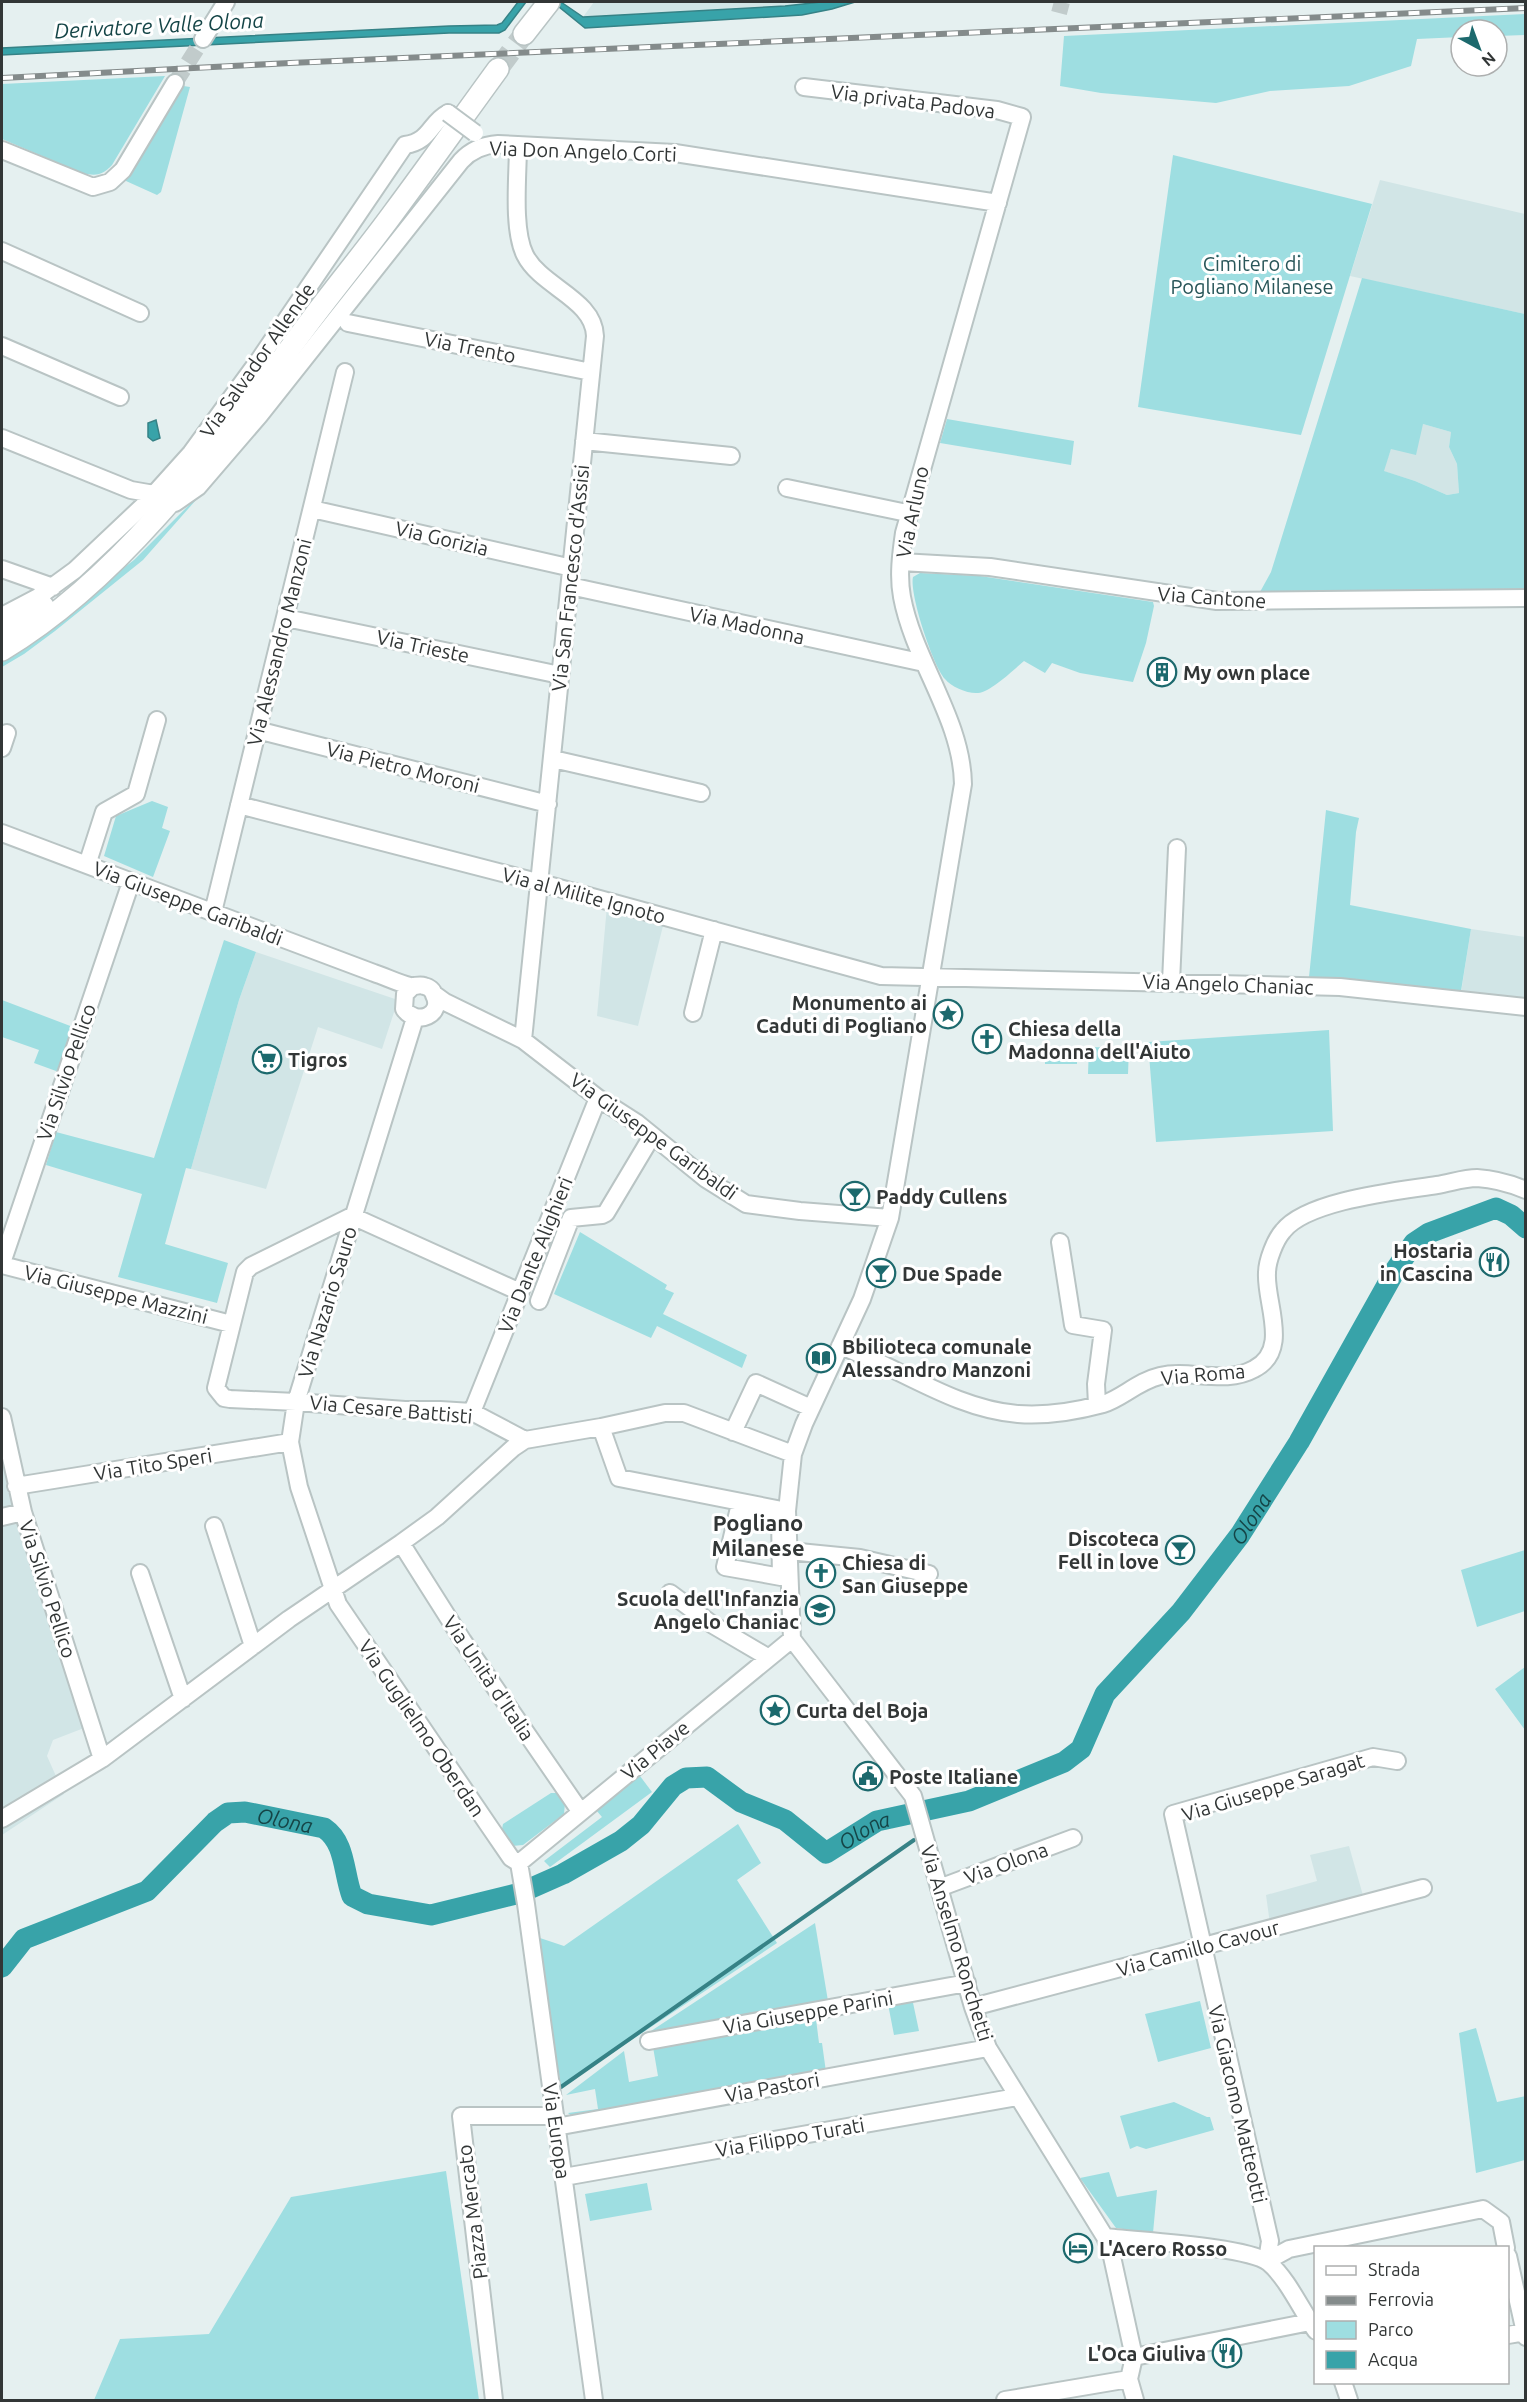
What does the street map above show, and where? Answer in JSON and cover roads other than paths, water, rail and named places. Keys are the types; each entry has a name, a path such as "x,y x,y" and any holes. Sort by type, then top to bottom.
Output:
{"main road":[{"path":"524,34 549,2"},
{"path":"2,650 44,622 117,558 147,518 256,394 394,212 498,69"},
{"path":"2,630 35,612 113,549 147,518"}],"street":[{"path":"202,39 226,2"},
{"path":"2,150 93,187 110,182 123,170 175,83"},
{"name":"Via privata Padova","path":"804,87 997,110 1022,117"},
{"name":"Via Salvador Allende","path":"2,616 52,587 147,518 154,494 191,453 233,396 405,146 416,144 423,139 448,112 479,140"},
{"name":"Via Arluno","path":"784,1514 793,1455 811,1408 862,1299 890,1218 963,784 963,771 956,743 924,663 902,596 901,562 908,513 1022,117"},
{"name":"Via Don Angelo Corti","path":"147,518 198,487 259,416 479,140 518,145 675,153 998,203"},
{"name":"Via San Francesco d'Assisi","path":"518,145 519,234 522,248 537,272 583,308 591,318 595,336 541,883 523,1040"},
{"path":"2,251 140,313"},
{"name":"Via Trento","path":"348,323 591,372"},
{"path":"2,345 120,397"},
{"name":"Via Alessandro Manzoni","path":"213,912 345,372"},
{"path":"2,438 131,490 154,494"},
{"path":"584,441 731,456"},
{"path":"787,488 908,513"},
{"path":"131,490 147,518"},
{"name":"Via Gorizia","path":"312,509 572,568"},
{"name":"Via Cantone","path":"901,562 990,567 1216,601 1526,598"},
{"path":"2,569 52,587"},
{"name":"Via Madonna","path":"570,586 924,663"},
{"name":"Via Trieste","path":"286,618 560,675"},
{"path":"87,865 104,812 136,794 157,720"},
{"name":"Via Pietro Moroni","path":"257,730 548,804"},
{"path":"553,759 702,793"},
{"name":"Via al Milite Ignoto","path":"239,805 541,883 881,976 930,979"},
{"name":"Via Giuseppe Garibaldi","path":"2,833 374,973 408,992 424,986 445,1002 523,1040 706,1179 746,1204 890,1218"},
{"path":"1171,982 1177,848"},
{"name":"Via Silvio Pellico","path":"2,1264 131,882"},
{"path":"693,1013 714,930"},
{"name":"Via Angelo Chaniac","path":"930,979 1340,987 1526,1007"},
{"path":"408,992 404,1009 420,1018 436,1003 434,994"},
{"name":"Via Giuseppe Garibaldi","path":"420,1018 444,1010 469,1012"},
{"name":"Via Nazario Sauro","path":"333,1588 299,1487 290,1442 296,1402 352,1216 420,1018"},
{"name":"Via Dante Alighieri","path":"472,1412 598,1098"},
{"path":"539,1301 571,1218 602,1215 606,1212 652,1136"},
{"name":"Via Roma","path":"840,1346 947,1394 984,1407 1018,1414 1060,1412 1106,1404 1134,1386 1159,1376 1182,1373 1214,1377 1237,1374 1254,1370 1268,1357 1273,1344 1274,1327 1267,1273 1273,1251 1283,1231 1298,1218 1321,1208 1350,1200 1475,1178 1503,1181 1526,1190"},
{"path":"352,1216 520,1292"},
{"name":"Via Giuseppe Mazzini","path":"296,1402 230,1399 219,1394 217,1382 244,1275 248,1269 352,1216"},
{"path":"1060,1242 1073,1325 1103,1330 1096,1384 1096,1406"},
{"name":"Via Giuseppe Mazzini","path":"2,1264 231,1324"},
{"path":"733,1432 756,1383 811,1408"},
{"name":"Via Cesare Battisti","path":"296,1402 405,1410 472,1412 525,1440"},
{"path":"2,1819 102,1759 333,1588 437,1517 513,1448 525,1440 665,1413 684,1413 793,1455"},
{"name":"Via Silvio Pellico","path":"2,1416 23,1512 102,1759"},
{"path":"601,1427 619,1478 784,1514"},
{"name":"Via Tito Speri","path":"16,1486 290,1442"},
{"path":"2,1516 23,1512"},
{"path":"738,1512 784,1514 781,1577 725,1567 738,1512"},
{"path":"784,1514 789,1551 792,1639"},
{"path":"214,1526 253,1646"},
{"name":"Via Unità d'Italia","path":"401,1543 463,1641 580,1811"},
{"path":"789,1551 860,1558 929,1574"},
{"path":"140,1573 183,1699"},
{"name":"Via Guglielmo Oberdan","path":"333,1588 338,1604 363,1642 511,1858 519,1863"},
{"path":"670,1593 713,1625 769,1658"},
{"name":"Via Piave","path":"519,1863 792,1639"},
{"name":"Via Anselmo Ronchetti","path":"792,1639 913,1796 987,2048 1105,2237 1118,2283 1134,2357 1129,2379"},
{"name":"Via Giuseppe Saragat","path":"1202,1947 1201,1933 1173,1815 1374,1757 1397,1761"},
{"name":"Via Olona","path":"939,1888 1073,1838"},
{"name":"Via Europa","path":"519,1863 594,2400"},
{"name":"Via Camillo Cavour","path":"974,2007 1422,1888"},
{"name":"Via Giacomo Matteotti","path":"1202,1947 1270,2241 1268,2261"},
{"name":"Via Giuseppe Parini","path":"649,2041 967,1983"},
{"name":"Via Pastori","path":"556,2122 987,2048"},
{"name":"Via Filippo Turati","path":"564,2177 1017,2097"},
{"name":"Piazza Mercato","path":"494,2400 461,2116 556,2122"},
{"path":"1268,2261 1289,2249 1483,2209 1501,2222 1506,2246"},
{"path":"1105,2237 1242,2251 1268,2261 1313,2327 1134,2357"},
{"path":"1509,2262 1520,2334"},
{"path":"1005,2400 1129,2379 1134,2400"},
{"path":"1344,2384 1349,2400"}],"water":[{"path":"518,2 526,2 505,30 499,33 449,33 2,55 2,48 497,25 502,23"},
{"path":"561,2 583,17 821,2 855,2 802,15 585,28 558,6"},
{"path":"156,420 160,438 153,441 148,437 148,423"}],"waterway":[{"name":"Olona","path":"2,1967 24,1939 147,1891 215,1822 228,1813 245,1812 324,1828 331,1834 340,1850 352,1896 368,1904 431,1915 520,1893 563,1874 621,1841 641,1825 673,1786 686,1778 707,1777 741,1802 785,1820 826,1853 877,1821 969,1801 1064,1762 1081,1749 1105,1694 1181,1612 1240,1535 1299,1442 1396,1269 1414,1243 1429,1233 1496,1208 1511,1215 1526,1228"},
{"path":"561,2087 914,1840"}],"tunnel":[{"path":"1059,13 1062,2"},
{"path":"498,69 524,34"},
{"path":"175,83 203,39"}],"railway":[{"path":"2,78 1526,8"}],"place":[{"name":"My own place","path":"1162,672"},
{"name":"Monumento ai Caduti di Pogliano","path":"948,1014"},
{"name":"Chiesa della Madonna dell'Aiuto","path":"987,1039"},
{"name":"Tigros","path":"267,1059"},
{"name":"Paddy Cullens","path":"855,1196"},
{"name":"Hostaria in Cascina","path":"1494,1262"},
{"name":"Due Spade","path":"881,1273"},
{"name":"Bbilioteca comunale Alessandro Manzoni","path":"821,1358"},
{"name":"Discoteca Fell in love","path":"1180,1550"},
{"name":"Chiesa di San Giuseppe","path":"821,1573"},
{"name":"Scuola dell'Infanzia Angelo Chaniac","path":"820,1610"},
{"name":"Curta del Boja","path":"775,1710"},
{"name":"Poste Italiane","path":"868,1776"},
{"name":"L'Acero Rosso","path":"1078,2248"},
{"name":"L'Oca Giuliva","path":"1227,2353"}],"district":[{"name":"Pogliano Milanese","path":"758,1534"}],"water label":[{"name":"Derivatore Valle Olona","path":"159,25"}],"park label":[{"name":"Cimitero di Pogliano Milanese","path":"1252,274"}]}
